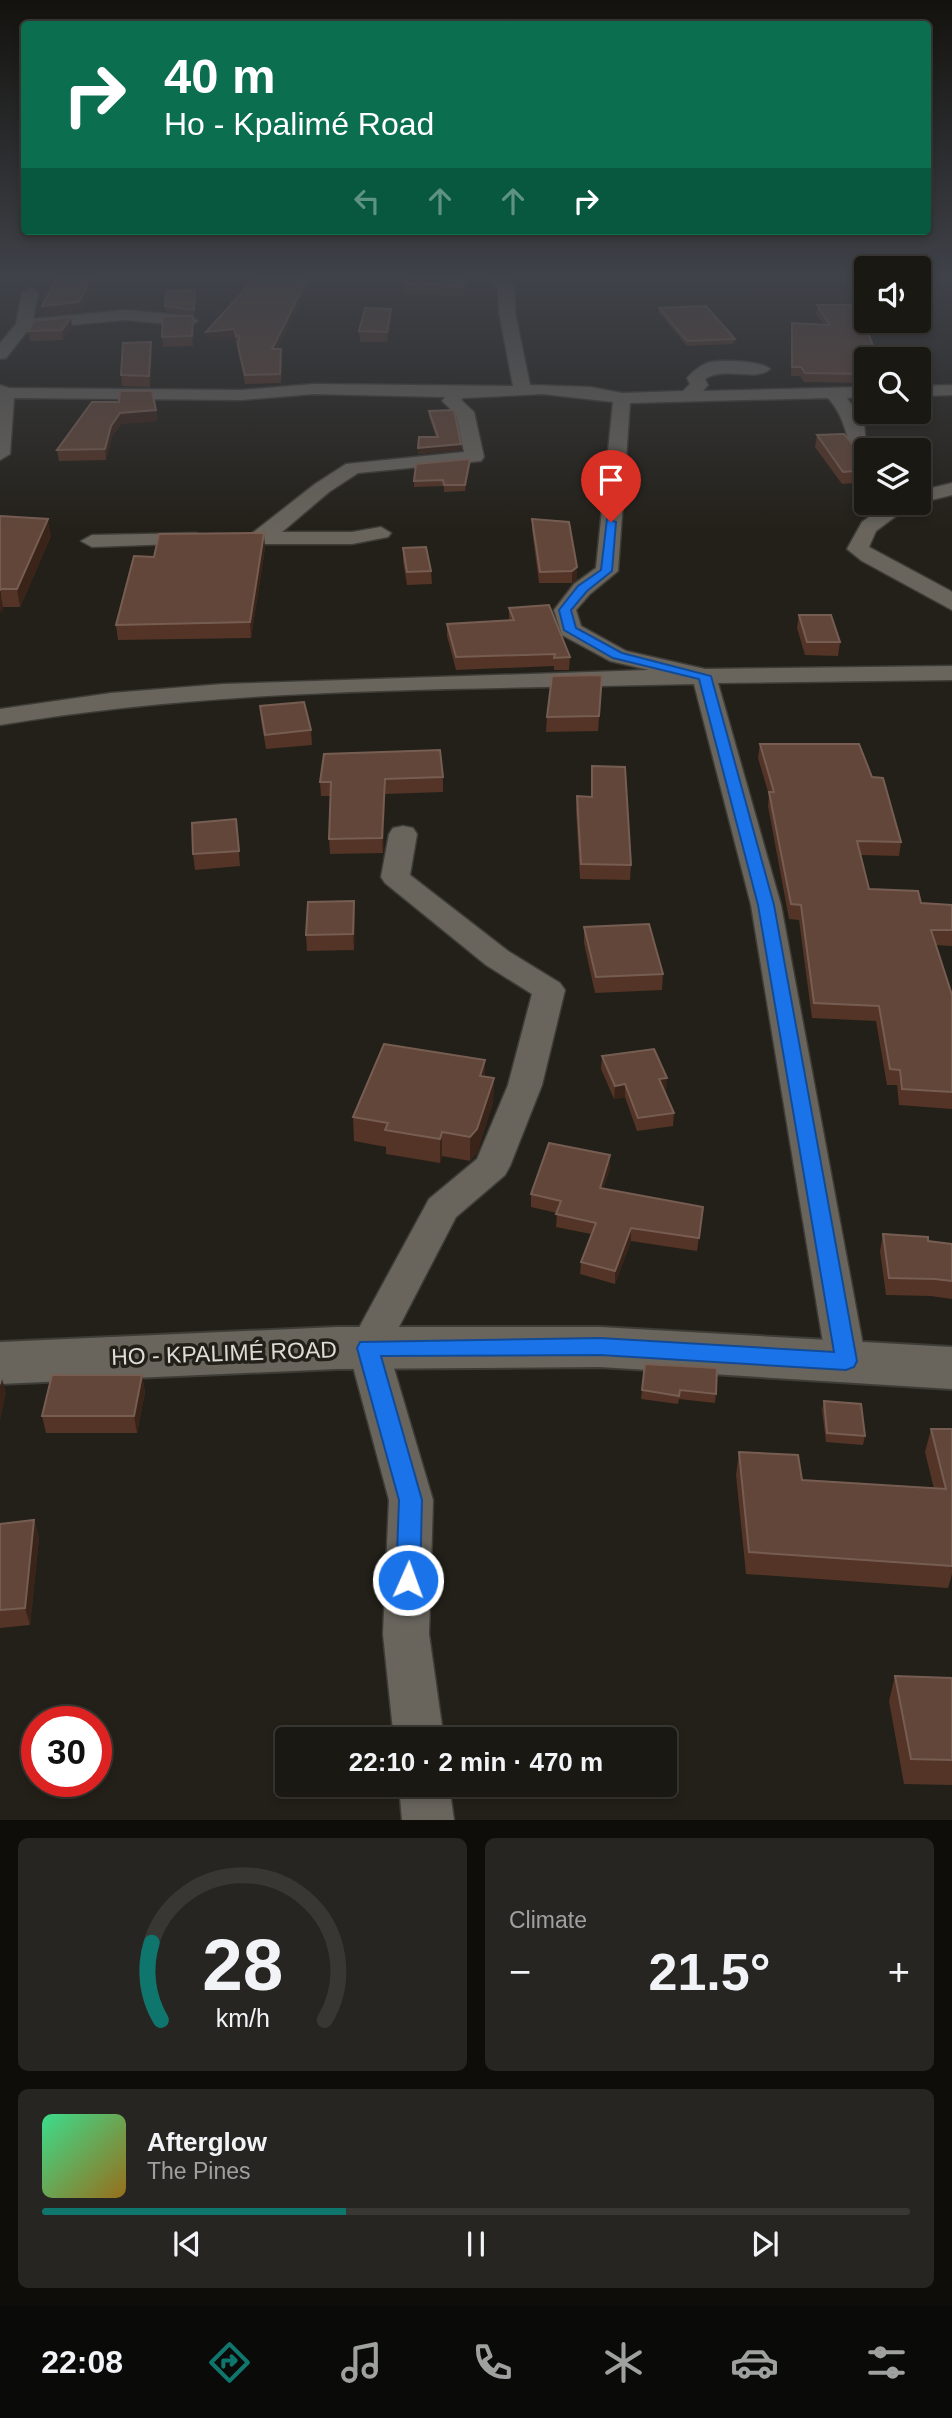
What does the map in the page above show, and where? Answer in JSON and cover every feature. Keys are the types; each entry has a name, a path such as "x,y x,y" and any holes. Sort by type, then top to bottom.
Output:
{"main road":[{"name":"HO - KPALIMÉ ROAD","path":"0,1363 368,1348 600,1347 952,1368"}],"street":[{"path":"517,363 523,391"},
{"path":"688,396 699,384 696,378 712,368 761,369"},
{"path":"0,454 2,392 242,394 314,389 523,391 590,392 622,398 854,392"},
{"path":"931,391 952,390"},
{"path":"262,538 322,488 353,468 474,457 465,412 451,401 459,391"},
{"path":"834,393 852,415 859,438"},
{"path":"622,398 607,571 582,589 565,610 570,630 618,656 704,676"},
{"path":"931,494 952,489"},
{"path":"883,515 860,536 858,550 874,562 917,580 952,603"},
{"path":"92,541 352,538 381,533"},
{"path":"0,717 50,708 185,694 704,676 952,673"},
{"path":"704,676 766,905 846,1361"},
{"path":"403,834 395,877 497,958 549,990 525,1085 492,1166 442,1208 368,1348 411,1500 406,1634 417,1727"},
{"path":"425,1797 428,1819"}],"building":[{"path":"122,363 150,363 149,376 121,375"},
{"path":"242,363 280,363 280,374 245,375"},
{"path":"792,363 854,363 854,374 805,373 801,367 792,367"},
{"path":"120,391 152,391 156,410 120,413 111,426 105,449 57,450 92,402 119,402"},
{"path":"454,410 461,444 418,448 419,437 438,437 429,411"},
{"path":"844,434 854,446 854,471 843,472 817,435"},
{"path":"470,459 465,485 444,485 443,480 414,481 416,464"},
{"path":"0,516 48,519 17,589 0,589"},
{"path":"532,519 569,522 577,567 572,571 540,572"},
{"path":"264,533 250,622 116,625 134,556 154,557 159,534"},
{"path":"426,547 431,571 407,572 403,548"},
{"path":"549,605 570,657 554,658 555,654 456,657 447,624 514,620 509,608"},
{"path":"799,615 831,615 840,642 807,642"},
{"path":"602,675 599,716 547,717 552,676"},
{"path":"304,702 311,730 265,735 260,706"},
{"path":"760,744 859,744 872,777 883,778 901,842 857,841 869,889 918,891 921,903 952,905 952,930 931,930 952,995 952,1092 902,1089 900,1070 890,1069 879,1006 814,1003 801,905 791,904 769,792 774,792"},
{"path":"440,750 443,777 385,779 382,838 329,839 331,782 320,782 324,754"},
{"path":"592,766 625,767 631,865 581,864 577,796 592,797"},
{"path":"236,819 239,851 193,854 192,823"},
{"path":"354,901 353,934 306,935 308,902"},
{"path":"649,924 663,974 596,977 584,927"},
{"path":"384,1044 485,1060 480,1076 494,1078 477,1129 470,1137 442,1132 440,1139 385,1130 388,1123 353,1117"},
{"path":"654,1049 667,1078 659,1079 674,1113 638,1118 625,1084 615,1086 602,1056"},
{"path":"549,1143 610,1155 600,1188 703,1207 699,1238 631,1228 615,1271 581,1262 596,1223 556,1214 561,1201 531,1194"},
{"path":"883,1234 928,1237 928,1241 952,1244 952,1281 889,1278"},
{"path":"645,1364 717,1368 716,1394 680,1390 679,1396 642,1390"},
{"path":"52,1375 142,1375 134,1416 42,1416"},
{"path":"824,1401 861,1404 865,1436 827,1433"},
{"path":"931,1429 952,1429 952,1566 749,1552 739,1452 798,1455 802,1480 946,1489"},
{"path":"34,1520 25,1608 0,1610 0,1524"},
{"path":"895,1676 952,1678 952,1760 911,1759"}],"route":[{"path":"408,1580 411,1500 368,1348 600,1347 846,1361 766,905 704,676 618,656 570,630 565,610 582,589 607,571 611,522"}]}
